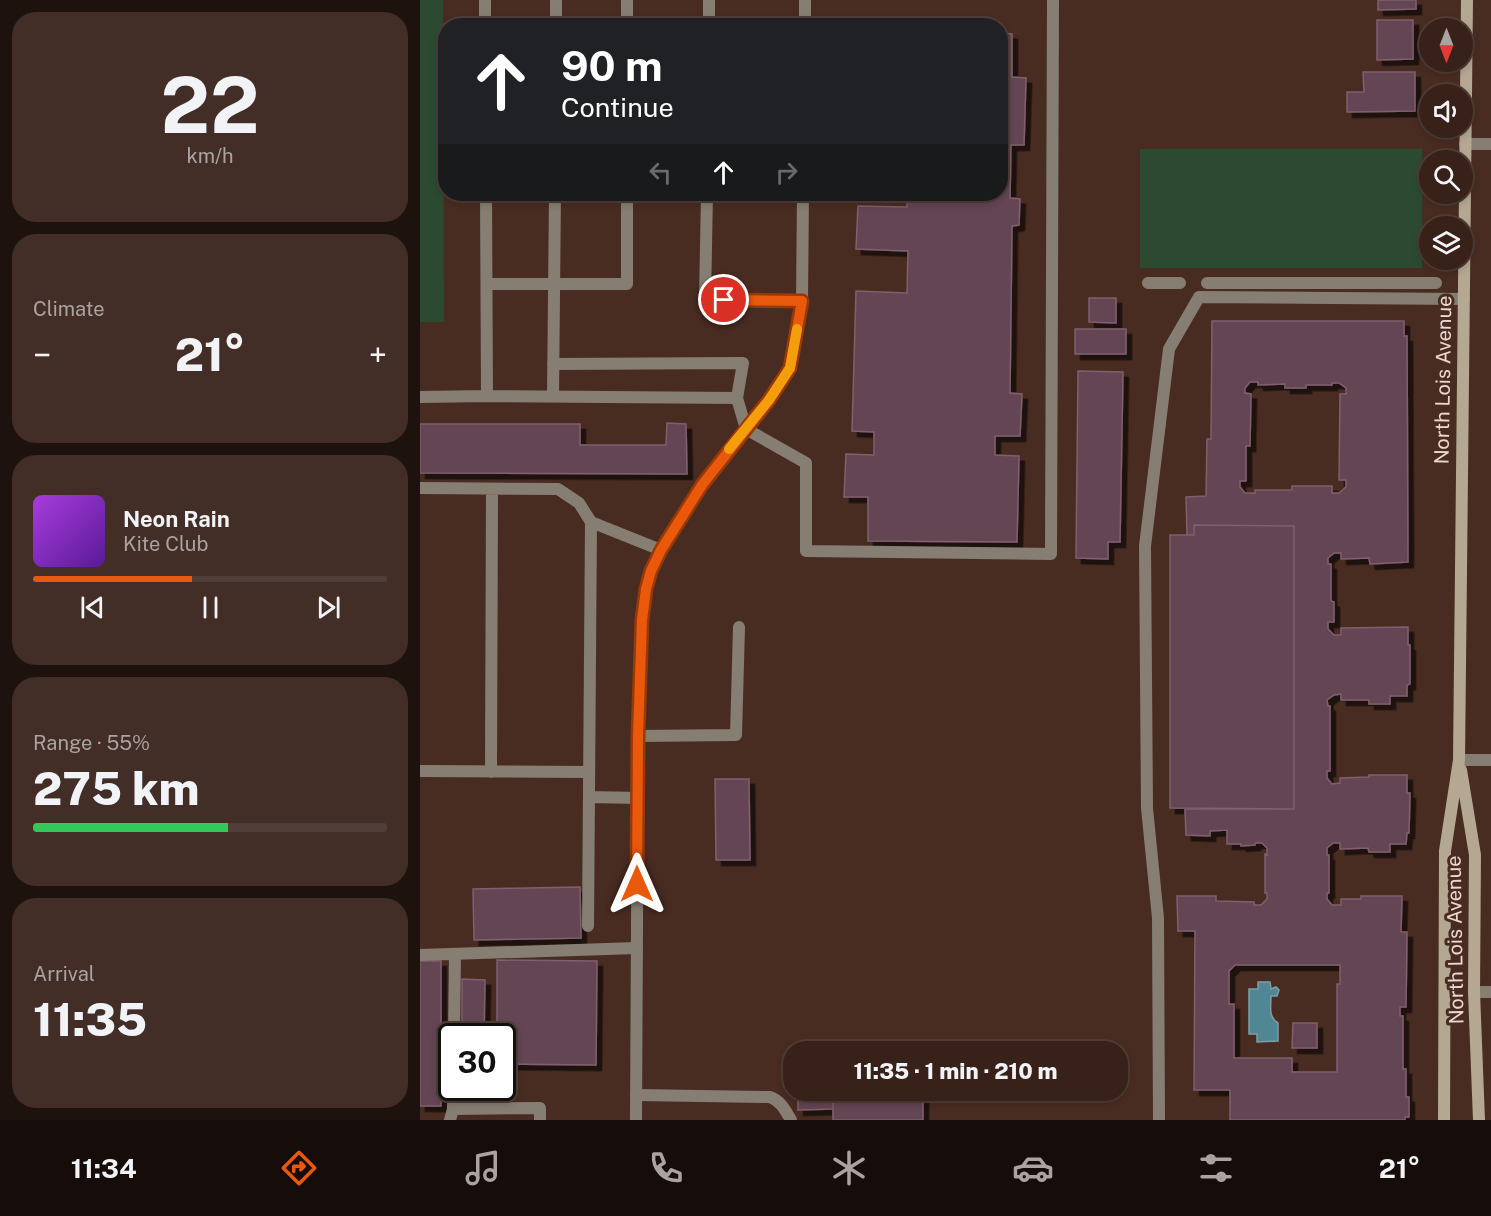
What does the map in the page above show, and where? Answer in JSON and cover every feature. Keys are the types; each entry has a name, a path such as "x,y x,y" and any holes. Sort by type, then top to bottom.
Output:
{"street":[{"path":"485,0 485,18"},
{"path":"556,0 556,18"},
{"path":"627,0 627,18"},
{"path":"709,0 709,18"},
{"path":"805,0 805,18"},
{"path":"553,364 743,363 736,398 746,429 806,464 806,551 1051,554 1053,0"},
{"name":"North Lois Avenue","path":"1444,1120 1445,851 1459,760 1467,0"},
{"path":"1465,144 1491,144"},
{"path":"486,201 488,396"},
{"path":"553,396 555,201"},
{"path":"487,284 627,284 627,201"},
{"path":"707,201 705,300 802,301"},
{"path":"636,1120 638,736 642,620 646,589 661,550 702,485 769,400 790,368 802,301 803,201"},
{"path":"1148,283 1180,283"},
{"path":"1207,283 1436,283"},
{"path":"1159,1120 1158,918 1146,807 1145,546 1169,350 1199,297 1464,299"},
{"path":"420,397 736,398"},
{"path":"420,488 558,489 579,502 591,522 588,926"},
{"path":"491,772 492,489"},
{"path":"591,522 661,550"},
{"path":"638,736 736,735 739,627"},
{"path":"1459,760 1491,760"},
{"name":"North Lois Avenue","path":"1459,760 1475,855 1474,992 1479,1120"},
{"path":"420,771 589,772"},
{"path":"589,797 638,798"},
{"path":"420,955 637,948"},
{"path":"454,1023 455,954"},
{"path":"1474,992 1491,992"},
{"path":"636,1095 770,1097 782,1104 791,1120"},
{"path":"451,1115 540,1108 540,1120"}],"green space":[{"path":"420,0 443,0 443,18 438,18 438,201 444,201 444,322 420,322"},
{"path":"1140,149 1422,149 1419,150 1419,204 1422,204 1422,216 1419,216 1419,268 1140,268"}],"water":[{"path":"1258,982 1270,982 1271,989 1276,987 1279,990 1277,996 1271,996 1271,1014 1278,1023 1278,1041 1257,1042 1257,1034 1249,1034 1249,989 1258,989"}],"building":[{"path":"1378,0 1416,0 1416,9 1378,10"},
{"path":"1377,20 1413,20 1413,59 1377,60"},
{"path":"1008,34 1012,34 1012,77 1026,78 1024,145 1011,145 1010,198 1020,199 1019,225 1012,226 1010,393 1022,394 1020,436 995,436 995,455 1019,456 1017,542 868,541 868,497 844,497 846,454 874,455 874,432 852,431 856,291 907,293 908,251 856,249 858,206 907,207 907,201 1008,201"},
{"path":"1363,72 1415,72 1415,111 1347,112 1347,92 1364,92"},
{"path":"1089,298 1116,298 1116,323 1089,322"},
{"path":"1212,321 1404,321 1404,336 1407,336 1408,562 1370,564 1369,558 1341,559 1341,553 1334,553 1328,558 1328,564 1331,564 1331,601 1334,602 1334,622 1328,622 1328,629 1334,635 1341,635 1341,628 1408,627 1410,684 1407,685 1407,696 1390,696 1390,704 1369,704 1369,700 1341,700 1341,694 1334,695 1327,700 1330,706 1330,771 1327,771 1327,778 1332,784 1340,783 1340,778 1407,775 1407,793 1410,793 1409,833 1407,833 1406,844 1390,844 1390,852 1369,852 1368,848 1340,849 1340,843 1333,843 1327,848 1329,893 1327,893 1327,899 1332,905 1341,905 1341,899 1361,899 1361,896 1402,896 1401,932 1407,932 1406,1007 1400,1007 1400,1016 1403,1016 1403,1069 1406,1069 1406,1097 1409,1097 1409,1117 1405,1117 1405,1120 1230,1120 1230,1090 1194,1090 1195,931 1178,931 1177,896 1216,896 1216,901 1254,902 1254,905 1261,905 1267,899 1265,854 1267,855 1267,848 1262,843 1241,846 1241,844 1227,844 1227,830 1210,831 1210,836 1186,835 1185,809 1294,809 1294,526 1194,525 1194,535 1187,535 1186,497 1206,496 1207,439 1211,439","holes":["1250,382 1258,382 1258,385 1285,384 1285,388 1306,388 1306,385 1339,383 1346,388 1346,394 1340,394 1339,480 1346,480 1346,487 1339,493 1332,493 1332,486 1292,486 1292,490 1255,490 1255,493 1245,493 1240,487 1240,481 1246,481 1246,446 1250,446 1251,394 1245,393 1245,388","1235,965 1340,965 1340,984 1337,984 1337,1072 1292,1072 1292,1058 1234,1058 1234,1004 1229,1004 1229,971"]},
{"path":"1075,329 1126,329 1126,354 1075,354"},
{"path":"1078,371 1123,372 1120,542 1108,542 1108,559 1076,558"},
{"path":"667,423 686,424 687,474 420,473 420,424 580,424 580,445 666,445"},
{"path":"1194,525 1294,526 1294,809 1170,808 1170,535 1194,535"},
{"path":"715,779 749,779 750,860 716,860"},
{"path":"580,887 581,938 474,940 473,889"},
{"path":"497,960 597,961 596,1065 516,1064 516,1023 497,1023"},
{"path":"420,961 441,961 438,1101 441,1101 441,1106 420,1106"},
{"path":"462,979 485,980 484,1023 462,1023"},
{"path":"1293,1023 1317,1023 1317,1048 1292,1048"},
{"path":"798,1101 833,1101 833,1109 798,1110"},
{"path":"833,1101 923,1101 923,1120 833,1120"}],"slow traffic":[{"path":"729,449 769,400 790,368 797,329"}],"route":[{"path":"637,884 638,736 642,620 651,571 661,550 702,485 769,400 790,368 802,301 724,300"}]}
